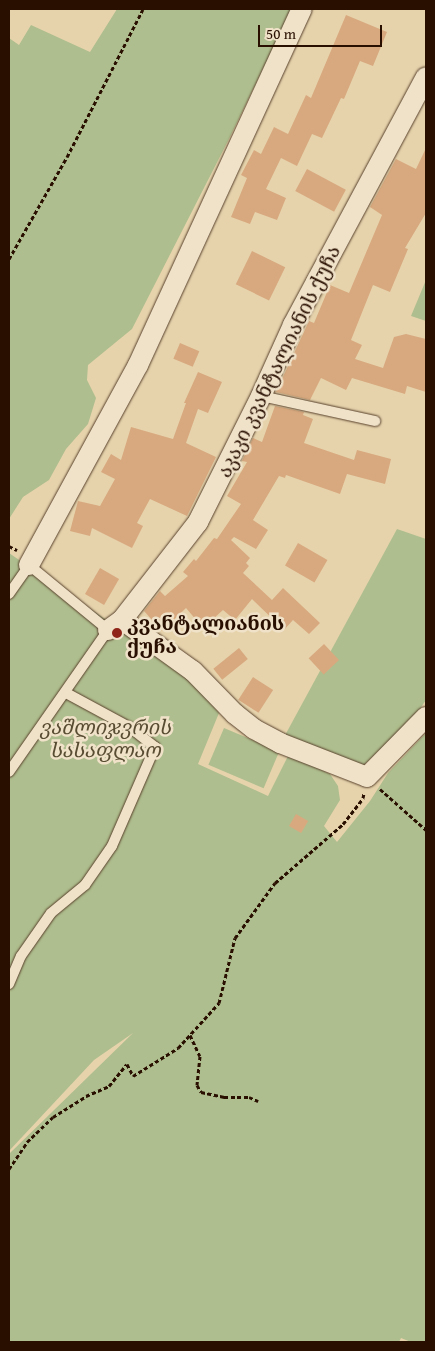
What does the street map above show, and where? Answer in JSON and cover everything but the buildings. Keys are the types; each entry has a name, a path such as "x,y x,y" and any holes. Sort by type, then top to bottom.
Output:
{"street":[{"path":"30,565 138,365 302,9"},
{"name":"აკაკი კვანტალიანის ქუჩა","path":"115,625 198,522 261,396 293,325 426,77"},
{"path":"115,625 193,671 234,714 254,729 280,743 367,777 426,717"}],"lane":[{"path":"261,396 375,422"},
{"path":"9,594 30,565 115,625 9,772"},
{"path":"9,984 21,956 51,913 85,885 112,846 155,747 129,726 66,692"}],"path":[{"path":"9,259 67,158 143,9"},
{"path":"367,777 426,830"},
{"path":"9,1169 27,1142 53,1117 86,1096 109,1086 128,1064 133,1076 178,1048 190,1035 219,1003 235,938 275,882 343,824 363,798 367,777"},
{"path":"190,1035 200,1056 197,1085 201,1092 224,1098 249,1097 258,1101"}],"green space":[{"path":"117,9 292,9 230,137 132,329 88,365 87,380 96,398 88,424 66,449 49,480 23,497 9,519 9,38 19,45 31,25 90,52"},
{"path":"426,280 426,321 411,316"},
{"path":"397,529 426,539 426,700 415,716 362,767 283,739"},
{"name":"ვაშლიჯვრის სასაფლაო","path":"9,553 181,671 219,713 198,764 268,796 289,754 330,774 338,786 340,800 324,826 337,842 370,801 388,773 426,733 426,1342 411,1342 401,1338 399,1342 9,1342 9,1154 133,1033 94,1060 9,1151"},
{"path":"224,728 279,751 264,788 208,765"}],"place":[{"name":"კვანტალიანის ქუჩა","path":"117,633"}]}
